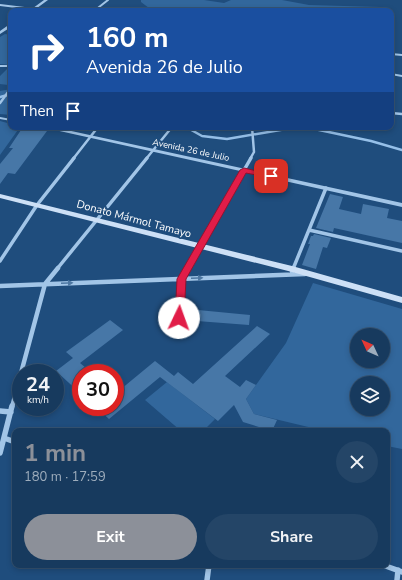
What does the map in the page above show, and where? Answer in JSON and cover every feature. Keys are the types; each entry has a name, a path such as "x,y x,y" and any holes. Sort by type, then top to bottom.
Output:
{"main road":[{"name":"Donato Mármol Tamayo","path":"0,196 97,220 291,272 308,274 402,300"}],"street":[{"path":"35,8 46,0"},
{"path":"98,8 108,0"},
{"path":"0,5 19,8"},
{"path":"0,103 8,92"},
{"name":"Avenida 26 de Julio","path":"59,130 402,205"},
{"path":"0,261 37,205 96,130"},
{"path":"24,364 45,284 169,130"},
{"path":"179,318 181,279 254,152 252,130"},
{"path":"0,286 181,279 291,272 326,188"},
{"path":"309,230 402,251"},
{"path":"0,452 12,408"},
{"path":"0,411 11,412"},
{"path":"4,438 12,441"},
{"path":"390,567 400,571 397,580"},
{"path":"207,580 209,568"}],"shaded area":[{"path":"141,0 204,0 224,3 231,0 282,0 309,5 383,8 149,8 141,2"},
{"path":"5,34 8,34 8,65 0,64 0,37"},
{"path":"8,69 8,85 0,84 0,76"},
{"path":"8,90 8,115 0,114 0,91"},
{"path":"0,121 8,123 8,130 18,130 0,155"},
{"path":"313,283 402,309 402,449 390,447 390,428 312,428 254,414 246,399 286,343"},
{"path":"167,382 215,419 206,428 178,428 145,400"}],"building":[{"path":"21,130 47,131 15,174 8,173 0,184 0,164 13,148 9,148"},
{"path":"330,194 343,197 339,209 361,214 363,204 389,209 387,218 402,221 402,243 334,228 333,232 316,228"},
{"path":"314,234 331,238 327,248 323,247 316,269 302,265 310,244 308,244 311,236"},
{"path":"198,310 250,315 249,325 197,321"},
{"path":"110,320 123,330 80,363 81,364 72,364 72,386 64,378 64,365 73,358 66,352"},
{"path":"257,326 270,334 225,376 240,387 246,380 256,385 246,399 254,414 277,420 273,428 262,428 243,422 234,405 218,421 160,377 124,407 124,387 155,361 174,376 178,372 193,384"},
{"path":"106,416 113,416 109,419"}],"waterway":[{"path":"0,97 8,95"},
{"path":"191,130 202,136 227,139 280,130"},
{"path":"319,130 371,141 402,150"}],"route":[{"path":"179,318 181,279 244,170 271,176"}]}
